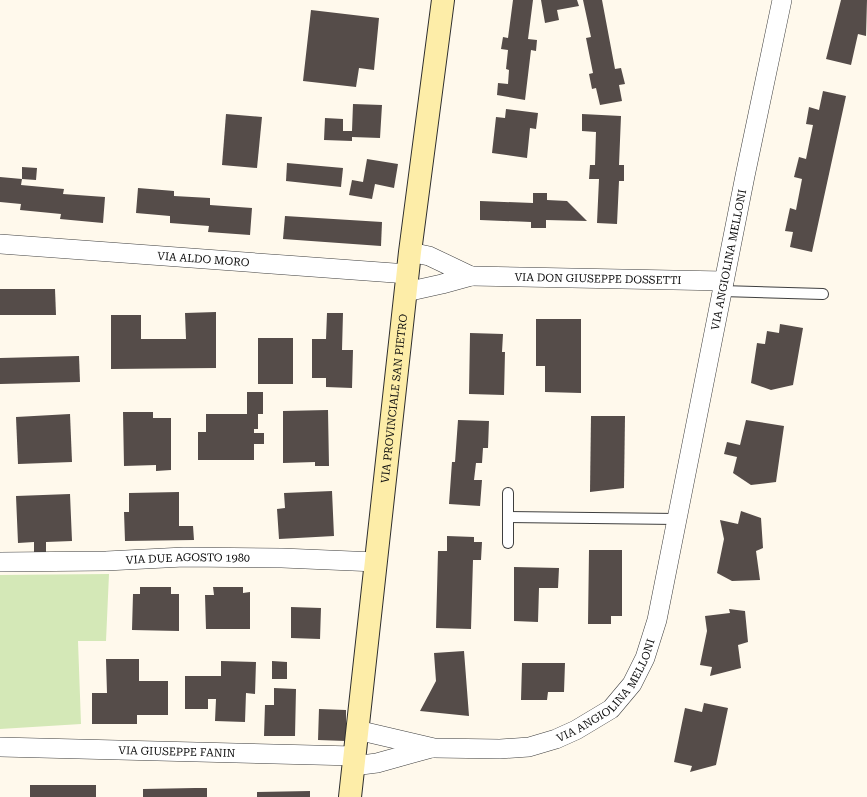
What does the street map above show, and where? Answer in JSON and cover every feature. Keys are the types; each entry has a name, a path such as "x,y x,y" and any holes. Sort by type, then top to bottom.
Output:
{"main road":[{"name":"VIA PROVINCIALE SAN PIETRO","path":"350,797 410,252 443,0"}],"street":[{"name":"VIA ANGIOLINA MELLONI","path":"357,730 434,748 500,749 529,747 556,739 576,730 611,708 632,684 645,658 657,620 723,286 782,0"},
{"name":"VIA ALDO MORO","path":"0,244 407,283"},
{"name":"VIA DON GIUSEPPE DOSSETTI","path":"410,252 429,256 471,276"},
{"name":"VIA DON GIUSEPPE DOSSETTI","path":"407,283 442,284 471,276 723,286"},
{"name":"VIA DUE AGOSTO 1980","path":"0,562 106,561 184,557 282,558 376,562"},
{"name":"VIA GIUSEPPE FANIN","path":"0,747 354,761"},
{"name":"VIA ANGIOLINA MELLONI","path":"354,761 377,763 434,748"}],"lane":[{"path":"723,286 823,294"},
{"path":"508,493 508,543"},
{"path":"508,517 677,519"}],"green space":[{"path":"109,574 106,641 78,641 81,724 0,729 0,575"}],"building":[{"path":"513,0 533,0 528,39 537,40 536,51 531,50 525,100 497,95 498,83 508,84 509,70 506,69 508,50 501,49 503,37 508,38"},
{"path":"541,0 577,0 579,6 557,10 559,20 545,23"},
{"path":"583,0 602,0 615,69 621,68 625,84 619,85 622,101 600,105 596,88 592,89 589,74 593,73 586,38 591,37"},
{"path":"841,0 867,0 866,36 858,34 851,65 826,59"},
{"path":"311,10 379,18 374,70 359,68 356,87 303,81"},
{"path":"823,91 846,96 812,252 790,247 793,232 785,231 790,208 796,210 802,179 794,177 799,157 806,159 813,125 806,124 809,107 819,110"},
{"path":"353,104 382,105 380,138 352,137 352,141 324,140 325,118 343,119 343,131 352,131"},
{"path":"506,109 538,113 536,129 530,128 527,158 492,153 496,117 505,118"},
{"path":"226,114 262,117 257,168 222,165"},
{"path":"582,114 621,116 619,165 624,165 624,181 619,181 617,224 597,223 599,179 589,179 590,165 595,165 596,132 582,131"},
{"path":"367,159 398,164 394,188 375,184 372,199 349,195 352,180 363,182"},
{"path":"287,163 343,168 341,187 286,181"},
{"path":"22,167 37,168 36,180 22,179"},
{"path":"0,177 22,179 21,185 64,189 63,194 105,197 103,223 60,219 61,214 20,210 21,204 0,202"},
{"path":"138,188 174,191 174,196 210,198 210,205 252,208 250,235 208,232 209,226 170,223 170,216 136,213"},
{"path":"533,193 547,193 547,200 567,201 587,221 546,220 546,228 531,228 531,222 480,220 480,201 533,203"},
{"path":"285,216 382,222 381,246 283,239"},
{"path":"0,289 55,289 56,315 0,315"},
{"path":"216,312 216,368 111,369 111,315 141,315 141,339 186,339 185,313"},
{"path":"327,313 343,313 342,350 353,350 352,388 326,387 326,378 312,378 312,339 326,339"},
{"path":"536,319 581,319 581,393 545,392 545,366 536,366"},
{"path":"780,324 803,328 793,385 771,390 751,383 757,343 765,344 767,331 779,333"},
{"path":"470,333 503,334 502,352 505,352 504,395 469,394"},
{"path":"258,338 293,338 293,384 258,384"},
{"path":"79,356 80,382 0,384 0,358"},
{"path":"247,392 263,392 263,414 258,414 258,429 254,429 254,433 264,433 264,444 254,444 254,460 198,460 198,432 206,432 206,414 247,414"},
{"path":"328,410 329,466 315,466 315,462 283,463 283,411"},
{"path":"123,412 153,412 153,418 171,418 171,470 156,471 156,465 124,466"},
{"path":"70,414 72,462 18,464 16,417"},
{"path":"591,416 625,416 624,488 590,492"},
{"path":"458,420 489,421 488,448 483,448 482,463 476,463 474,480 482,480 480,506 449,504 452,462 455,462"},
{"path":"746,420 784,426 776,482 751,485 733,473 737,457 724,454 727,442 740,445"},
{"path":"332,491 334,536 279,539 277,509 285,508 284,493"},
{"path":"179,492 179,526 193,526 194,540 125,541 124,512 129,512 129,493"},
{"path":"70,494 72,541 46,542 46,554 34,554 34,542 18,543 16,496"},
{"path":"741,511 761,518 763,548 756,551 760,580 732,581 717,573 724,539 720,520 738,524"},
{"path":"447,536 474,537 474,542 482,542 481,560 473,560 471,629 436,628 438,551 447,551"},
{"path":"589,550 622,550 622,616 611,616 611,624 588,624"},
{"path":"514,567 559,568 558,588 539,588 538,622 514,621"},
{"path":"140,587 171,587 171,594 179,594 179,631 132,630 133,594 140,594"},
{"path":"213,587 243,587 243,593 250,592 250,629 206,629 205,595 214,595"},
{"path":"291,607 321,608 320,639 291,638"},
{"path":"729,609 745,611 748,642 738,645 741,668 710,676 712,667 700,665 707,631 705,616 730,613"},
{"path":"464,651 469,716 420,711 436,681 434,653"},
{"path":"106,659 139,659 139,681 168,681 168,715 137,715 137,724 92,724 92,693 107,693"},
{"path":"221,661 256,662 255,694 246,693 245,722 215,721 216,699 208,699 208,709 185,709 185,676 221,676"},
{"path":"272,661 287,662 287,679 272,679"},
{"path":"522,663 565,663 564,692 548,692 547,700 521,700"},
{"path":"274,688 296,689 295,736 264,736 265,705 274,705"},
{"path":"704,703 728,708 716,765 690,772 692,766 674,762 685,708 702,712"},
{"path":"319,709 346,710 346,741 318,740"},
{"path":"30,785 96,785 96,797 30,797"},
{"path":"207,788 207,797 143,797 143,789"},
{"path":"310,791 310,797 257,797 257,792"}]}
